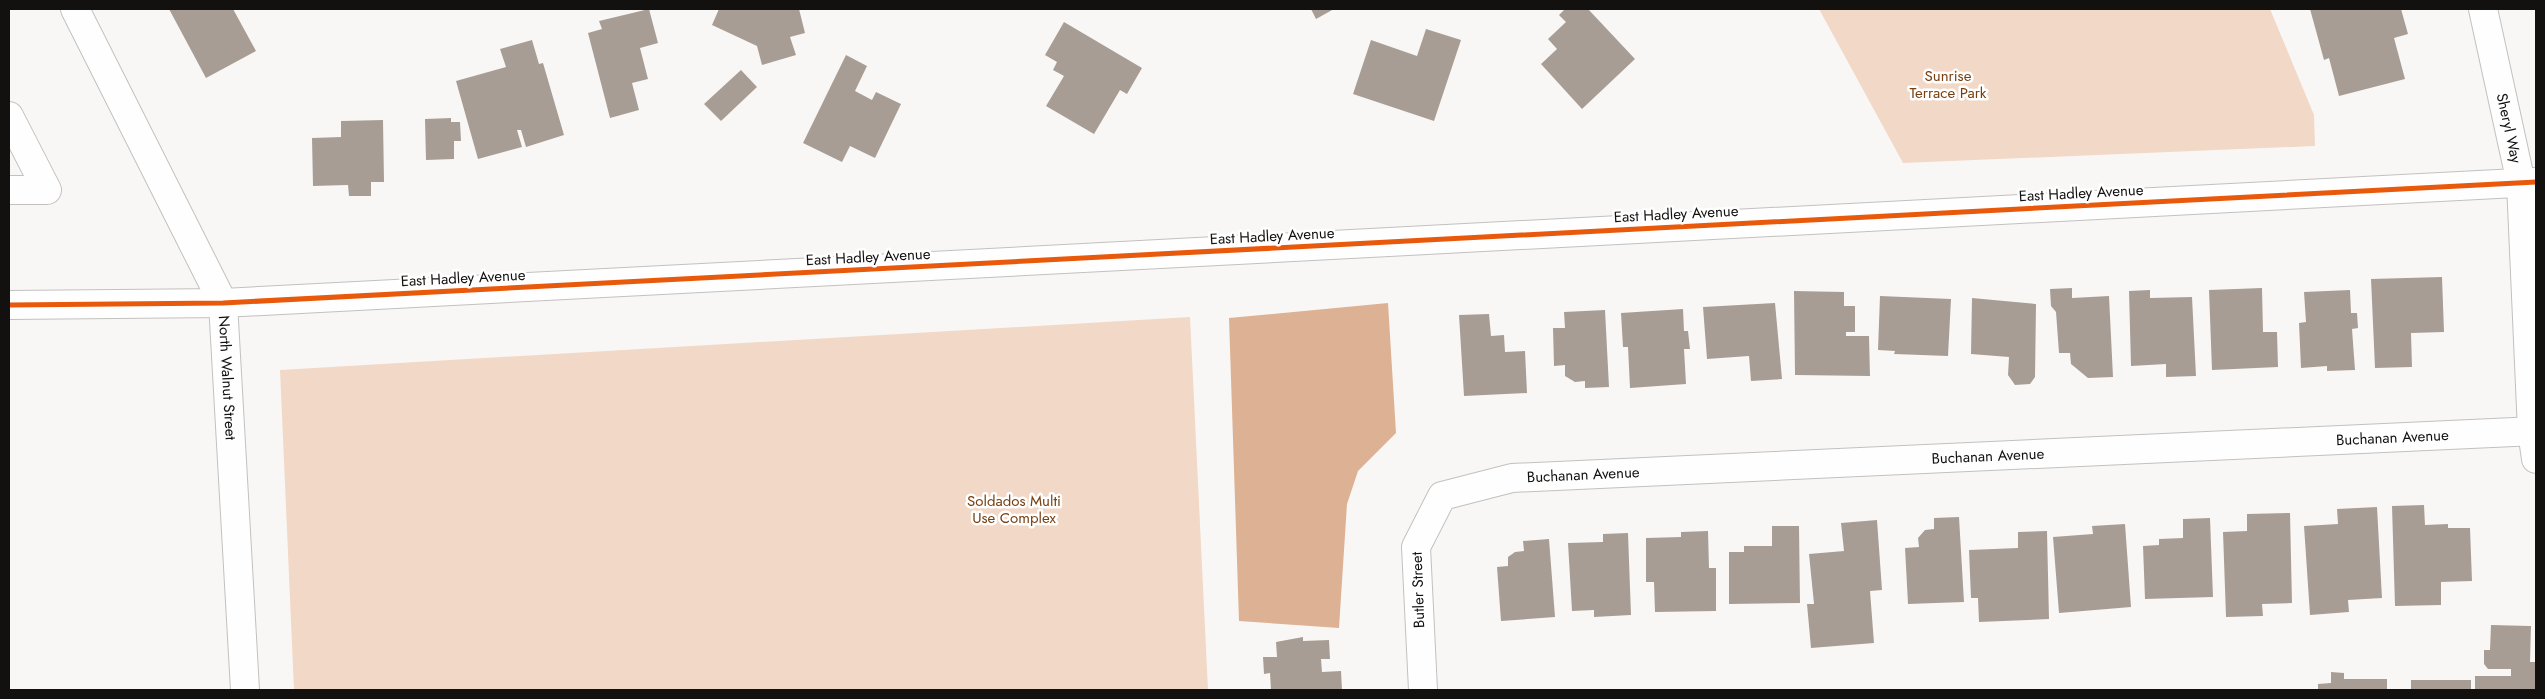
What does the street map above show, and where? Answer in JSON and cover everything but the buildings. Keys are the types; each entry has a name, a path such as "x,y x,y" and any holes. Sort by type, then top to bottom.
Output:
{"street":[{"name":"North Walnut Street","path":"75,9 223,303 245,690"},
{"name":"Sheryl Way","path":"2483,9 2528,182 2536,459"},
{"path":"9,116 48,190 9,190"},
{"name":"East Hadley Avenue","path":"9,305 223,303 2528,182"},
{"name":"Buchanan Avenue","path":"1442,496 1512,478 2534,431"},
{"name":"Butler Street","path":"1422,690 1416,547 1442,496"}],"green space":[{"name":"Sunrise Terrace Park","path":"1819,9 2270,9 2314,115 2315,146 1903,163"},
{"name":"Soldados Multi Use Complex","path":"1190,317 1208,690 294,690 280,370"}],"shaded area":[{"path":"1388,303 1396,433 1358,471 1347,504 1339,628 1239,621 1229,318"}],"cycle path":[{"path":"9,305 223,303 2536,182"}]}
